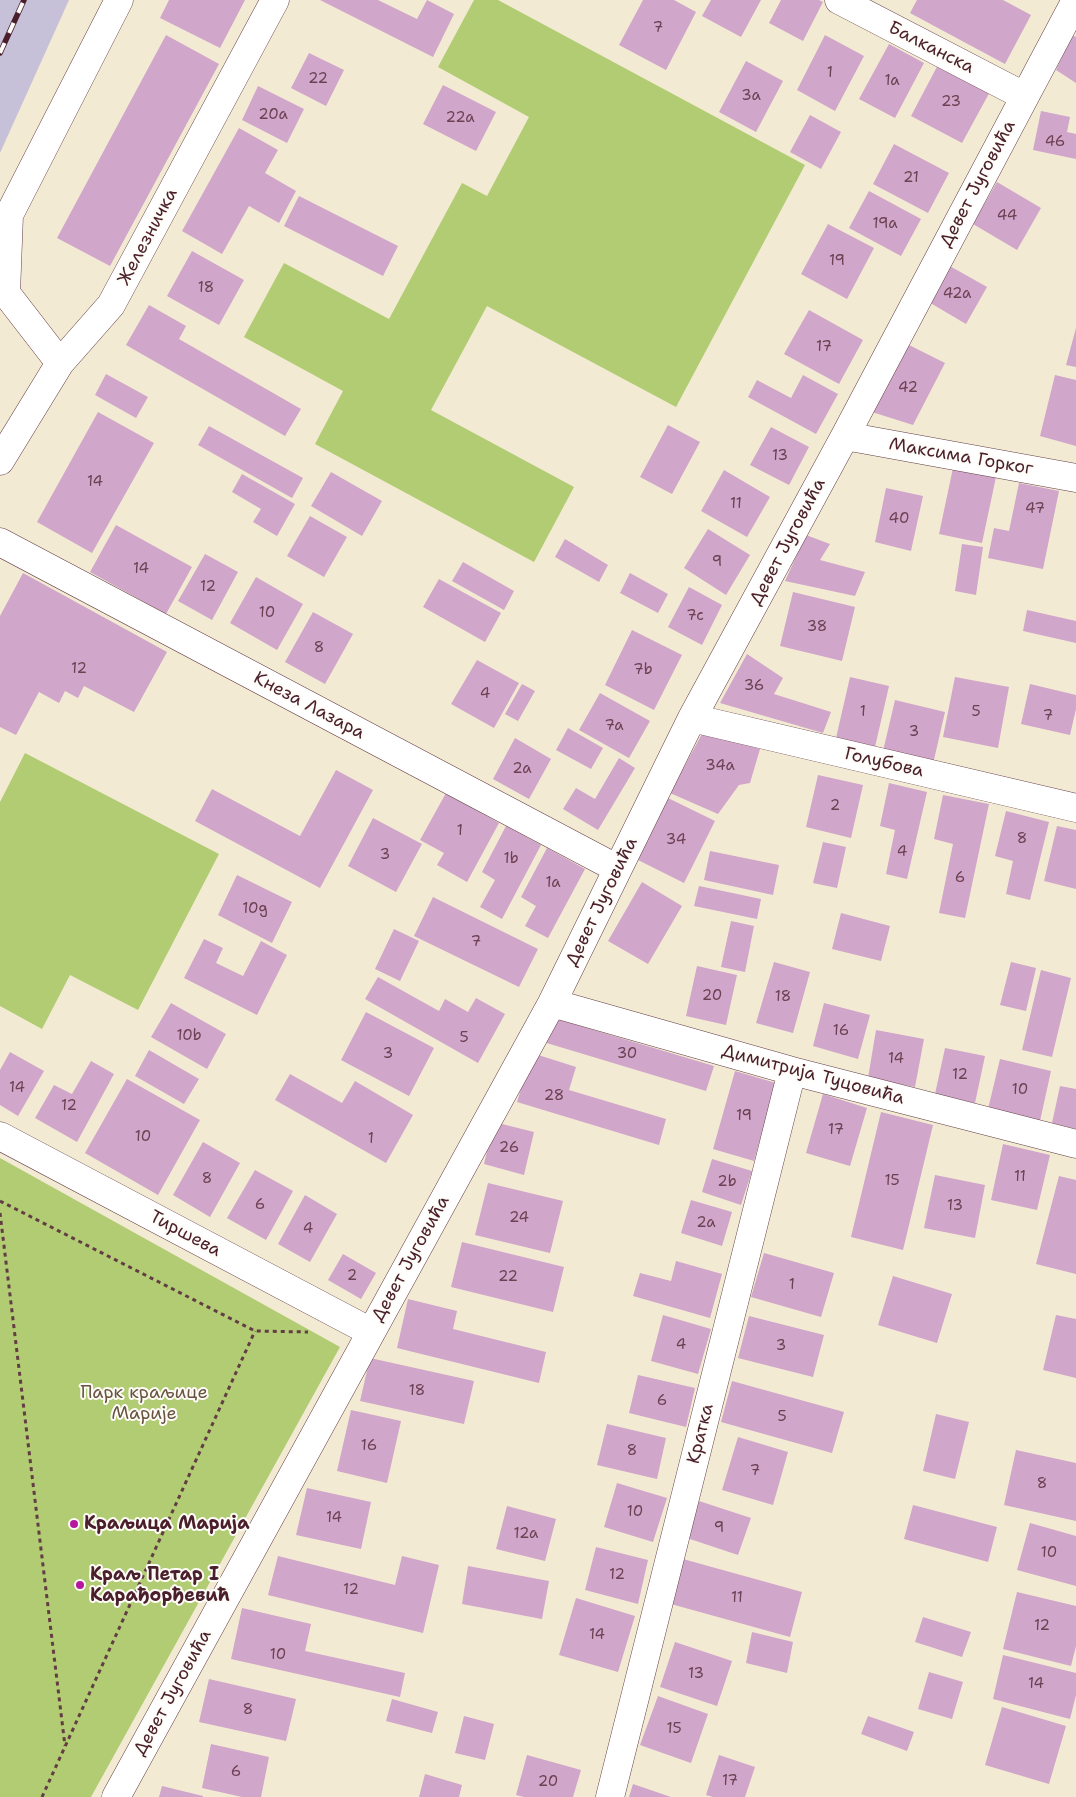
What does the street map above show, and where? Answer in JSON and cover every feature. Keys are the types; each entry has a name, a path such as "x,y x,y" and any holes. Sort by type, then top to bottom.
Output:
{"street":[{"path":"60,363 6,293 9,215 119,0"},
{"name":"Железничка","path":"0,461 60,363 112,305 276,0"},
{"name":"Балканска","path":"839,0 1024,96"},
{"name":"Девет Југовића","path":"116,1797 552,1003 692,718 845,436 1076,0"},
{"name":"Максима Горког","path":"845,436 1076,478"},
{"name":"Кнеза Лазара","path":"0,542 618,869"},
{"name":"Голубова","path":"692,718 1076,808"},
{"name":"Димитрија Туцовића","path":"552,1003 792,1071 1076,1144"},
{"name":"Кратка","path":"610,1797 792,1071"},
{"name":"Тиршева","path":"0,1136 371,1332"}],"path":[{"path":"0,1201 255,1331 42,1797"},
{"path":"0,1213 65,1746"}],"shaded area":[{"path":"0,0 69,0 0,153"}],"green space":[{"path":"474,0 498,0 805,165 676,407 487,306 431,410 574,487 534,562 315,444 343,391 244,337 284,263 389,319 462,183 487,196 529,117 438,67"},
{"path":"25,753 219,854 138,1010 70,975 42,1029 0,1006 0,802"},
{"name":"Парк краљице Марије","path":"0,1158 340,1347 91,1797 0,1797"}],"building":[{"path":"169,0 245,0 220,48 160,18"},
{"path":"320,0 378,0 417,19 427,0 454,14 433,57"},
{"path":"643,0 674,0 696,12 666,70 619,45"},
{"path":"711,0 761,0 741,37 702,16"},
{"path":"781,0 819,0 823,2 803,41 769,23"},
{"path":"917,0 1003,0 1031,15 1005,64 910,13"},
{"path":"166,35 219,64 110,266 57,238"},
{"path":"825,35 864,56 835,111 797,90"},
{"path":"1072,35 1076,37 1076,83 1056,70"},
{"path":"889,44 924,63 895,118 859,99"},
{"path":"309,53 344,70 326,106 291,88"},
{"path":"746,61 783,81 756,132 719,112"},
{"path":"940,61 992,88 962,143 911,116"},
{"path":"443,85 496,112 476,151 423,124"},
{"path":"258,86 304,109 287,143 242,120"},
{"path":"1041,111 1070,117 1067,132 1076,134 1076,159 1033,150"},
{"path":"810,115 841,132 821,169 790,152"},
{"path":"239,128 278,150 265,173 296,191 279,223 249,206 222,254 182,231"},
{"path":"894,144 949,173 928,213 873,184"},
{"path":"997,182 1041,208 1017,250 973,224"},
{"path":"869,191 921,219 901,256 849,228"},
{"path":"299,196 398,246 383,276 284,226"},
{"path":"828,224 874,248 847,299 801,274"},
{"path":"192,251 244,280 219,325 167,296"},
{"path":"948,265 987,287 966,324 927,301"},
{"path":"149,305 186,326 179,339 301,409 285,436 126,345"},
{"path":"809,310 863,340 839,384 784,354"},
{"path":"1076,328 1076,367 1066,365"},
{"path":"907,344 945,363 913,425 872,412"},
{"path":"106,374 148,397 136,418 95,395"},
{"path":"803,375 838,394 816,434 748,397 757,380 791,398"},
{"path":"1055,375 1076,380 1076,446 1040,436"},
{"path":"98,412 154,443 92,553 37,522"},
{"path":"668,425 700,442 672,494 640,477"},
{"path":"209,426 303,478 292,498 198,445"},
{"path":"771,427 809,447 789,485 750,465"},
{"path":"953,468 996,477 982,543 939,534"},
{"path":"724,470 770,497 747,537 701,511"},
{"path":"331,472 382,501 362,536 311,506"},
{"path":"242,474 295,504 277,536 253,522 261,509 232,492"},
{"path":"1019,483 1059,491 1043,569 988,558 994,528 1009,531"},
{"path":"886,488 923,496 911,551 875,542"},
{"path":"310,516 347,537 324,577 287,556"},
{"path":"116,525 192,567 166,614 90,572"},
{"path":"708,529 750,555 726,595 684,568"},
{"path":"806,535 830,544 820,560 865,572 855,596 785,581"},
{"path":"565,539 608,565 599,582 555,557"},
{"path":"962,544 983,547 976,595 955,591"},
{"path":"205,554 238,572 212,620 178,601"},
{"path":"463,562 514,591 504,610 452,581"},
{"path":"23,573 167,652 134,712 84,686 78,698 65,691 59,703 39,692 16,735 0,727 0,616"},
{"path":"630,573 668,594 658,613 620,593"},
{"path":"256,577 303,604 277,650 230,623"},
{"path":"439,579 501,613 485,642 423,607"},
{"path":"689,587 722,605 702,645 668,627"},
{"path":"793,592 855,607 842,661 780,646"},
{"path":"1027,610 1076,621 1076,643 1023,631"},
{"path":"313,612 353,634 325,684 285,662"},
{"path":"632,630 682,655 654,710 605,685"},
{"path":"747,654 783,678 774,694 831,712 823,733 720,703"},
{"path":"477,660 519,683 494,728 451,704"},
{"path":"850,677 889,686 875,747 836,738"},
{"path":"955,677 1009,687 998,748 943,737"},
{"path":"522,684 535,691 518,721 505,714"},
{"path":"1030,684 1076,695 1076,709 1070,735 1021,724"},
{"path":"600,693 650,721 629,758 579,730"},
{"path":"895,700 945,712 933,764 883,751"},
{"path":"568,728 603,748 591,769 556,750"},
{"path":"703,732 760,749 750,783 739,785 718,814 670,793"},
{"path":"515,738 551,759 529,799 493,779"},
{"path":"619,758 635,768 598,830 563,809 576,788 595,799"},
{"path":"336,770 373,790 320,888 195,821 212,789 300,836"},
{"path":"818,775 863,785 851,838 806,827"},
{"path":"889,783 927,792 907,879 886,874 895,830 880,826"},
{"path":"446,793 499,823 467,882 437,865 444,853 420,840"},
{"path":"943,795 989,804 965,918 939,913 953,844 934,839"},
{"path":"668,798 715,821 684,883 636,859"},
{"path":"1006,811 1049,822 1030,900 1006,894 1013,861 995,856"},
{"path":"373,818 422,844 396,892 348,866"},
{"path":"506,826 541,845 502,919 480,907 495,880 482,872"},
{"path":"1057,826 1076,830 1076,889 1044,881"},
{"path":"823,842 846,847 837,888 813,883"},
{"path":"547,848 585,869 548,938 525,926 536,906 521,897"},
{"path":"710,851 779,865 773,895 704,880"},
{"path":"237,875 292,902 272,943 218,915"},
{"path":"642,882 682,906 648,964 608,941"},
{"path":"699,886 761,899 757,919 694,906"},
{"path":"433,897 538,949 519,987 414,936"},
{"path":"841,913 890,926 881,961 832,949"},
{"path":"731,921 754,926 745,972 721,967"},
{"path":"394,929 419,941 400,981 375,969"},
{"path":"204,939 223,948 216,963 243,976 261,941 287,955 257,1015 184,978"},
{"path":"774,962 810,972 793,1033 756,1023"},
{"path":"1011,962 1036,968 1026,1011 1000,1005"},
{"path":"697,966 737,975 726,1025 686,1016"},
{"path":"1041,970 1071,978 1052,1057 1022,1050"},
{"path":"378,977 439,1011 445,999 468,1012 476,998 505,1014 478,1063 365,999"},
{"path":"171,1003 226,1034 207,1069 151,1037"},
{"path":"824,1003 870,1015 858,1059 813,1046"},
{"path":"366,1012 434,1048 409,1096 341,1060"},
{"path":"547,1016 714,1066 706,1091 540,1041"},
{"path":"876,1030 924,1039 915,1087 868,1078"},
{"path":"945,1048 985,1056 975,1103 935,1094"},
{"path":"149,1050 199,1079 184,1104 135,1076"},
{"path":"10,1052 44,1071 18,1116 0,1105 0,1070"},
{"path":"532,1053 576,1067 569,1090 666,1119 659,1145 517,1102"},
{"path":"1000,1059 1051,1071 1040,1121 988,1109"},
{"path":"91,1061 114,1074 77,1142 35,1118 54,1085 72,1094"},
{"path":"735,1071 776,1083 754,1161 713,1149"},
{"path":"290,1074 342,1103 355,1081 413,1115 386,1163 275,1100"},
{"path":"127,1079 200,1120 158,1195 85,1153"},
{"path":"1060,1086 1076,1089 1076,1129 1052,1123"},
{"path":"823,1094 867,1108 850,1166 806,1153"},
{"path":"881,1112 933,1125 903,1250 851,1237"},
{"path":"494,1122 534,1132 524,1175 484,1164"},
{"path":"203,1142 240,1163 210,1217 173,1195"},
{"path":"1003,1144 1050,1155 1037,1210 991,1200"},
{"path":"712,1159 752,1171 741,1205 702,1192"},
{"path":"255,1170 293,1191 266,1240 227,1218"},
{"path":"935,1175 985,1185 975,1238 924,1228"},
{"path":"1059,1176 1076,1180 1076,1274 1036,1264"},
{"path":"488,1183 563,1201 550,1253 475,1235"},
{"path":"305,1195 337,1214 310,1262 278,1244"},
{"path":"691,1200 732,1212 722,1246 681,1233"},
{"path":"462,1242 564,1267 553,1312 451,1287"},
{"path":"764,1253 834,1273 821,1317 751,1297"},
{"path":"343,1254 376,1273 361,1299 328,1280"},
{"path":"676,1261 722,1274 710,1318 633,1296 640,1273 671,1281"},
{"path":"893,1276 952,1294 937,1343 878,1325"},
{"path":"408,1299 457,1311 453,1329 546,1352 539,1383 397,1348"},
{"path":"663,1315 711,1329 698,1374 651,1361"},
{"path":"1056,1315 1076,1319 1076,1378 1043,1370"},
{"path":"749,1316 824,1335 813,1377 738,1358"},
{"path":"370,1358 474,1381 464,1424 360,1401"},
{"path":"638,1375 695,1388 686,1427 629,1413"},
{"path":"732,1381 844,1412 832,1453 721,1422"},
{"path":"351,1410 401,1421 387,1483 337,1471"},
{"path":"936,1414 969,1422 955,1479 923,1471"},
{"path":"607,1424 666,1438 657,1479 597,1465"},
{"path":"738,1437 788,1452 773,1505 722,1490"},
{"path":"1016,1450 1076,1463 1076,1521 1004,1505"},
{"path":"617,1483 667,1498 653,1542 604,1527"},
{"path":"307,1488 371,1502 361,1549 296,1535"},
{"path":"699,1501 751,1518 738,1555 687,1538"},
{"path":"913,1505 997,1527 988,1562 904,1539"},
{"path":"507,1506 556,1519 545,1561 496,1549"},
{"path":"1030,1523 1076,1536 1076,1586 1017,1570"},
{"path":"596,1547 648,1560 638,1604 585,1590"},
{"path":"278,1556 395,1585 402,1556 439,1565 423,1633 268,1595"},
{"path":"683,1559 802,1592 790,1637 671,1604"},
{"path":"468,1566 549,1581 542,1619 462,1604"},
{"path":"1017,1592 1076,1606 1076,1646 1071,1666 1003,1649"},
{"path":"576,1598 635,1616 618,1672 559,1655"},
{"path":"242,1608 311,1624 305,1651 405,1673 400,1697 231,1659"},
{"path":"923,1617 971,1632 962,1657 915,1642"},
{"path":"752,1632 793,1642 787,1673 746,1663"},
{"path":"675,1642 732,1661 717,1706 660,1687"},
{"path":"1003,1655 1076,1673 1076,1695 1070,1719 993,1699"},
{"path":"929,1672 963,1682 952,1719 918,1709"},
{"path":"209,1679 296,1699 286,1741 199,1722"},
{"path":"658,1696 708,1714 691,1763 640,1745"},
{"path":"392,1699 438,1712 432,1733 386,1721"},
{"path":"1002,1707 1066,1726 1049,1784 985,1765"},
{"path":"464,1716 494,1724 485,1760 455,1753"},
{"path":"868,1716 914,1732 907,1751 861,1734"},
{"path":"211,1744 269,1757 261,1797 242,1797 202,1788"},
{"path":"527,1755 581,1770 573,1797 524,1797 516,1795"},
{"path":"719,1755 755,1767 745,1797 713,1797 706,1795"},
{"path":"425,1774 462,1785 459,1797 419,1797"},
{"path":"633,1784 671,1797 629,1797"},
{"path":"162,1786 203,1796 203,1797 159,1797"}],"railway":[{"path":"0,53 24,0"}],"place":[{"name":"Краљица Марија","path":"74,1524"},
{"name":"Краљ Петар I Карађорђевић","path":"80,1585"}]}
